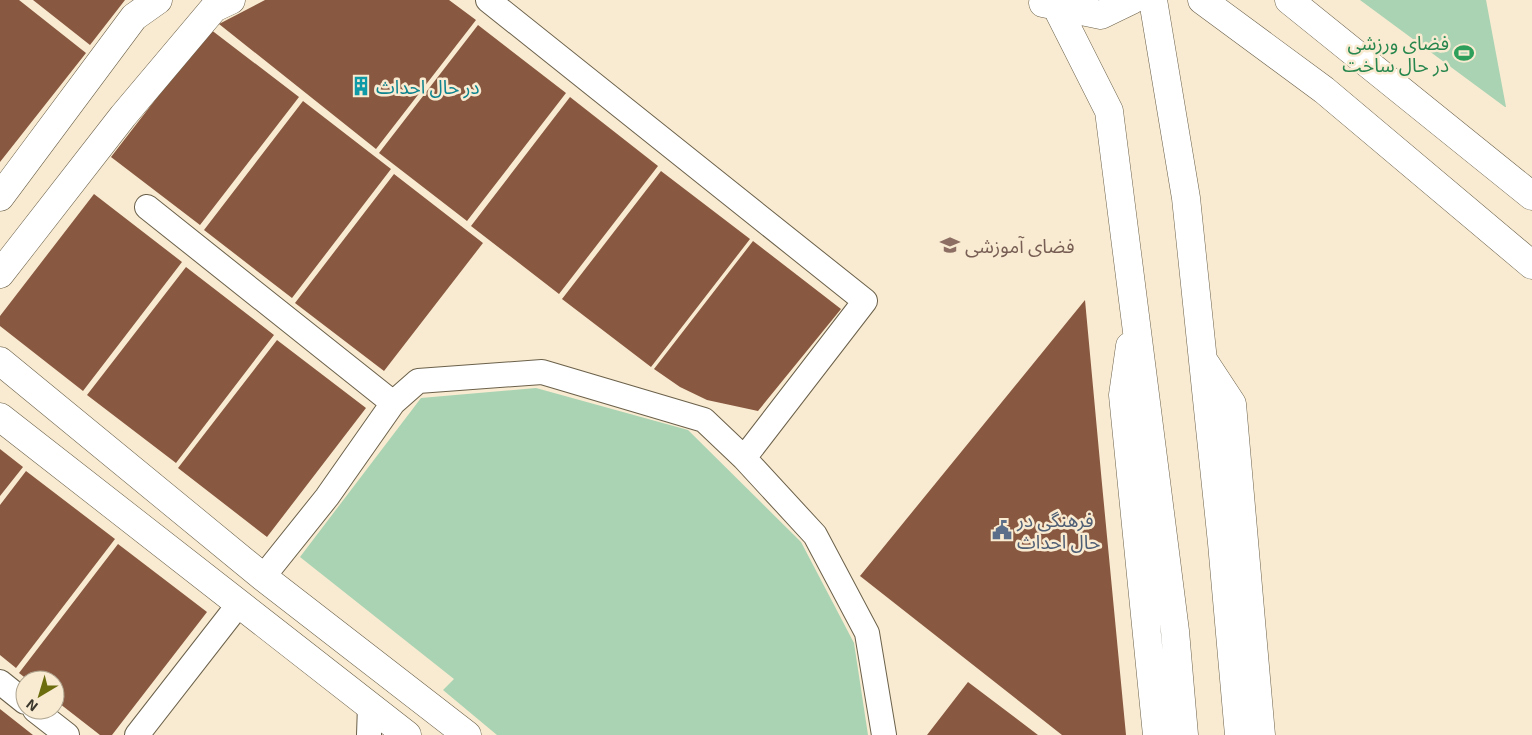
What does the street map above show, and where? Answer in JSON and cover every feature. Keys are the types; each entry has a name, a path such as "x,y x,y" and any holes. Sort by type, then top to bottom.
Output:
{"street":[{"path":"0,197 134,17 158,0"},
{"path":"0,274 123,116 214,8 231,0"},
{"path":"488,0 865,301 744,458"},
{"path":"1047,3 1101,15 1132,0"},
{"path":"1153,0 1186,198 1222,543 1239,735"},
{"path":"1202,0 1324,90 1532,265"},
{"path":"1289,0 1532,196"},
{"path":"1047,3 1109,111 1175,631 1184,735"},
{"path":"147,207 393,404"},
{"path":"1135,310 1123,395 1157,735"},
{"path":"0,361 263,577 468,735"},
{"path":"1203,361 1232,404 1261,735"},
{"path":"263,577 327,497 393,404 418,381 542,372 704,420 744,458 815,535 866,633 884,735"},
{"path":"0,417 407,735"},
{"path":"80,480 109,450"},
{"path":"137,735 239,604"},
{"path":"0,682 15,694"},
{"path":"370,706 370,735"},
{"path":"47,720 66,735"}],"green space":[{"name":"فضای ورزشی در حال ساخت","path":"1360,0 1486,0 1506,107 1505,107"},
{"path":"536,388 688,430 801,542 854,643 868,735 497,735 443,690 454,679 300,557 421,398"}],"building":[{"path":"0,0 19,0 86,53 0,162"},
{"path":"33,0 125,0 90,45"},
{"name":"در حال احداث","path":"265,0 449,0 476,20 376,149 219,24"},
{"name":"در حال احداث","path":"478,25 566,93 467,221 379,153"},
{"path":"210,29 299,97 200,225 111,157"},
{"path":"570,97 658,166 559,294 471,226"},
{"name":"در حال احداث","path":"303,101 391,169 292,298 204,230"},
{"path":"661,171 750,239 651,367 562,299"},
{"path":"394,174 483,243 384,371 295,303"},
{"path":"94,194 182,262 83,391 0,326 0,316"},
{"path":"753,241 841,309 758,411 707,400 680,387 654,369"},
{"path":"186,267 274,335 176,463 87,395"},
{"name":"فرهنگی در حال احداث","path":"1085,300 1126,735 1062,735 860,576"},
{"path":"277,340 366,408 267,537 178,468"},
{"path":"0,449 23,467 0,496"},
{"path":"26,471 115,539 16,668 0,655 0,505"},
{"path":"118,544 207,612 112,735 100,735 65,708 65,670 21,670"},
{"path":"968,682 1038,735 927,735"},
{"path":"0,709 33,735 0,735"}],"place":[{"name":"فضای ورزشی در حال ساخت","path":"1464,53"},
{"name":"در حال احداث","path":"361,86"},
{"name":"فضای آموزشی","path":"950,245"},
{"name":"فرهنگی در حال احداث","path":"1002,530"}]}
